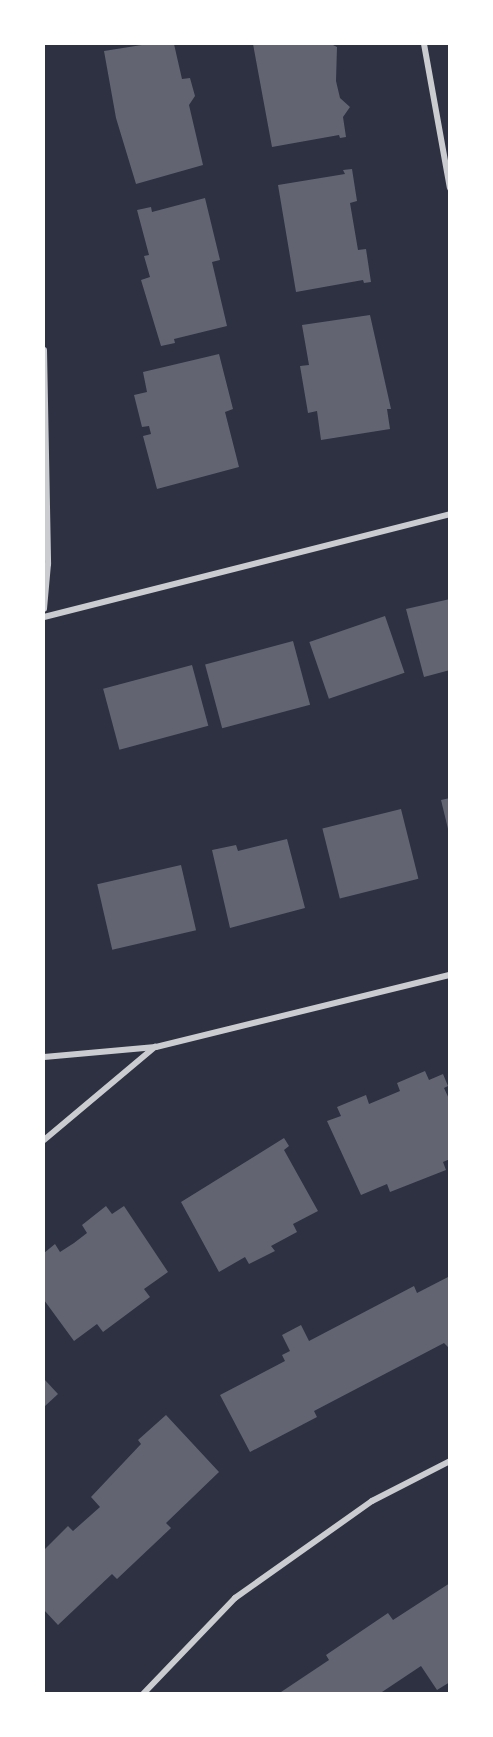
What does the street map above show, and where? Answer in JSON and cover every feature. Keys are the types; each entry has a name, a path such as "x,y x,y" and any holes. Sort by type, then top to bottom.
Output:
{"street":[{"path":"424,44 450,188"},
{"path":"44,350 48,564 44,609"},
{"path":"44,617 450,514"},
{"path":"44,1057 156,1047 450,975"},
{"path":"44,1140 156,1047"},
{"path":"143,1694 235,1598 372,1501 450,1461"}],"building":[{"path":"148,44 174,44 182,79 190,78 195,96 189,105 203,165 136,184 116,118 104,51"},
{"path":"253,44 331,44 337,47 336,81 340,98 350,107 343,117 346,137 340,138 339,135 272,147"},
{"path":"352,169 357,201 350,203 358,250 366,249 371,282 364,283 363,280 296,292 278,185 345,174 343,170"},
{"path":"205,198 220,260 212,262 227,326 174,339 175,343 161,346 141,280 150,277 144,256 149,255 137,210 151,207 152,212"},
{"path":"370,315 391,409 387,409 390,429 321,440 317,411 308,413 300,366 309,365 302,325"},
{"path":"219,354 233,409 225,412 239,467 157,489 143,436 151,434 149,426 142,427 134,395 147,392 143,372"},
{"path":"450,599 450,670 424,677 406,609"},
{"path":"385,616 405,673 329,699 309,642"},
{"path":"293,641 310,705 222,728 205,665"},
{"path":"192,665 208,726 119,750 103,689"},
{"path":"450,798 450,833 449,833 441,800"},
{"path":"401,809 418,879 340,898 322,829"},
{"path":"287,839 305,908 230,928 212,850 236,845 238,851"},
{"path":"181,865 196,930 112,950 97,884"},
{"path":"425,1071 429,1080 443,1074 448,1086 444,1088 450,1101 450,1159 443,1162 446,1170 390,1192 387,1184 361,1195 327,1121 341,1116 337,1107 366,1095 369,1104 400,1091 397,1083"},
{"path":"284,1138 289,1146 284,1150 318,1211 293,1224 297,1232 271,1246 275,1251 249,1264 245,1257 219,1272 181,1202"},
{"path":"106,1206 112,1214 124,1206 168,1272 144,1289 150,1297 103,1332 97,1324 74,1341 44,1300 44,1253 55,1244 60,1252 74,1243 87,1233 82,1225"},
{"path":"450,1276 450,1349 444,1343 314,1411 317,1417 250,1452 220,1395 285,1361 282,1355 290,1351 282,1335 301,1325 309,1341 414,1286 417,1293"},
{"path":"44,1379 58,1394 44,1407"},
{"path":"166,1415 219,1472 166,1523 171,1528 117,1579 112,1574 58,1625 44,1610 44,1550 68,1526 73,1531 100,1507 91,1497 141,1444 138,1440"},
{"path":"450,1583 450,1682 437,1690 421,1666 379,1694 278,1694 329,1660 326,1655 388,1613 393,1620"}]}
